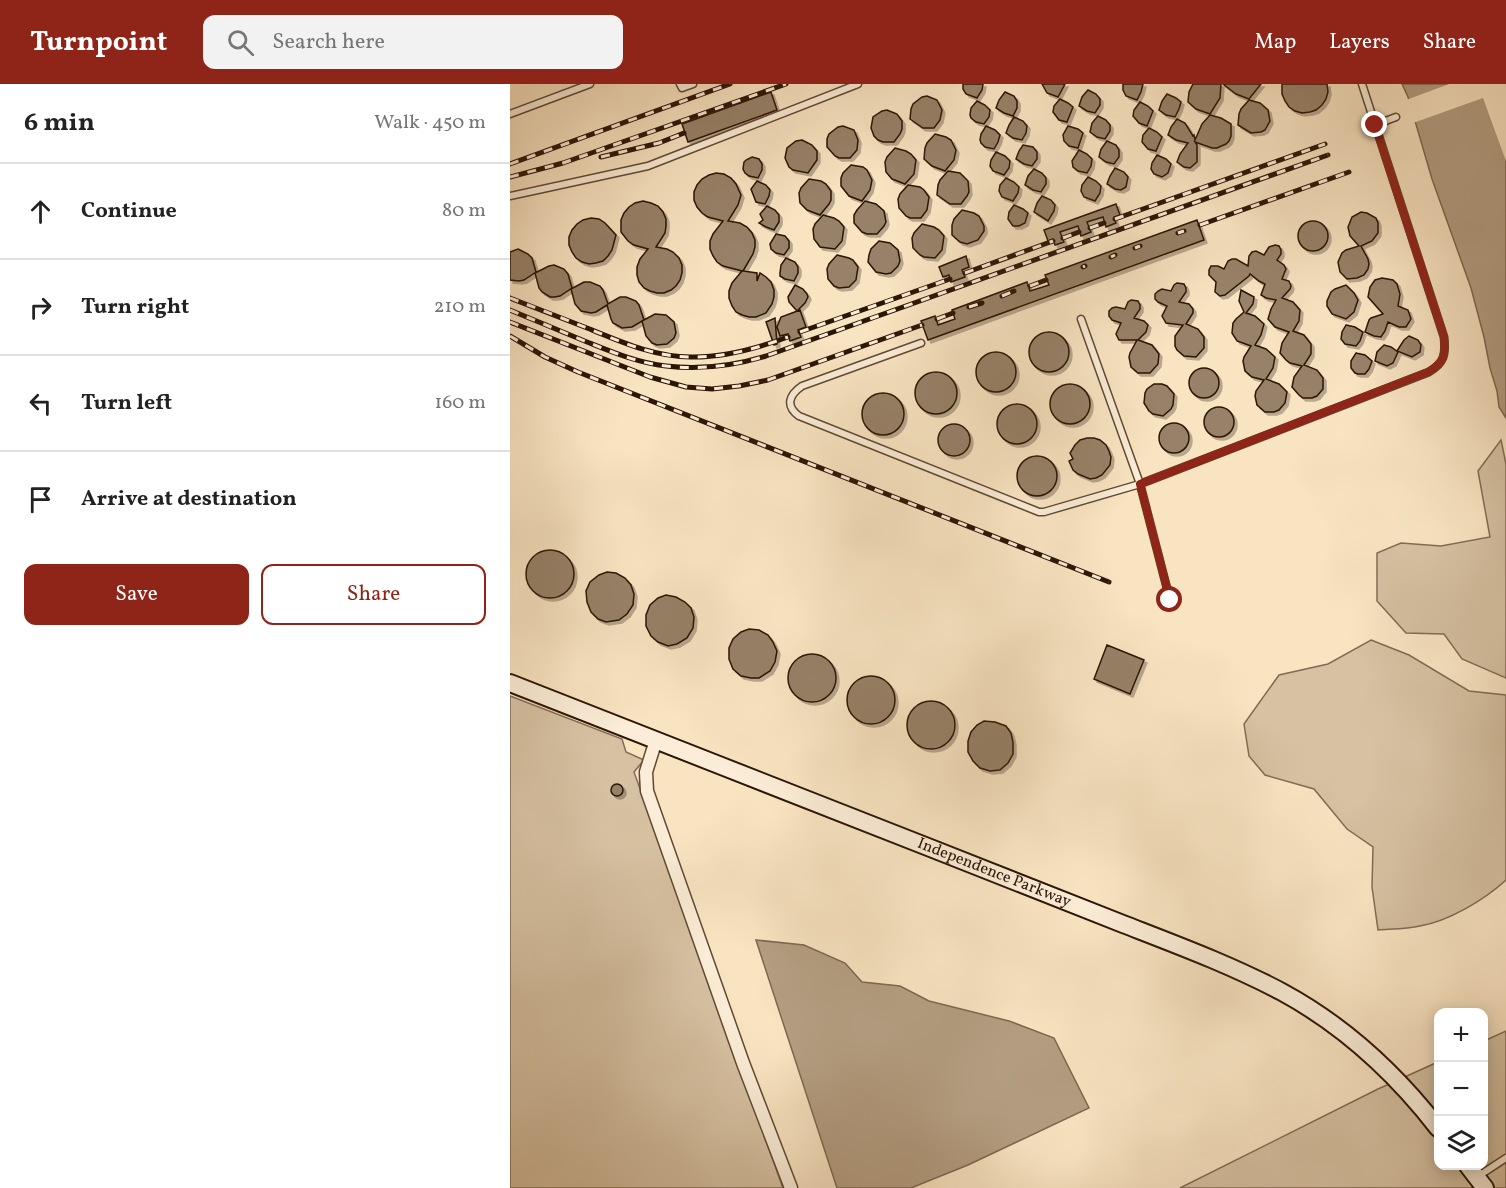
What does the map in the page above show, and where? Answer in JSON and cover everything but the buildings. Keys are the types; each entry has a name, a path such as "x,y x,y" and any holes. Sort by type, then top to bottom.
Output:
{"main road":[{"name":"Independence Parkway","path":"510,683 1107,917 1246,974 1302,1004 1353,1040 1405,1087 1434,1123"}],"street":[{"path":"656,740 646,772 647,791 743,1063 791,1188"}],"lane":[{"path":"510,114 590,84"},
{"path":"680,84 682,88 693,84"},
{"path":"510,196 648,166 858,84"},
{"path":"921,342 802,387 792,395 790,407 800,416 1039,512 1140,484 1438,367 1442,361 1445,346 1444,337 1362,84"},
{"path":"1375,125 1396,117"},
{"path":"1081,319 1140,484 1170,600"},
{"path":"1477,1177 1506,1158"}],"shaded area":[{"path":"1402,84 1506,84 1506,418 1499,407 1471,288 1432,179 1408,97"},
{"path":"1501,440 1506,464 1506,678 1462,659 1444,634 1406,633 1377,601 1377,553 1401,543 1441,546 1490,537 1478,471"},
{"path":"1371,640 1409,655 1469,691 1506,695 1506,880 1477,902 1454,915 1410,928 1378,930 1372,887 1373,847 1347,829 1314,789 1265,775 1249,756 1244,724 1279,675 1328,664"},
{"path":"510,696 622,739 626,752 644,760 634,772 783,1188 510,1188"},
{"path":"756,940 804,945 845,963 862,982 900,986 929,1001 1009,1021 1054,1038 1089,1108 968,1165 911,1188 837,1188"},
{"path":"1506,1031 1506,1188 1180,1188 1378,1089 1434,1064 1434,1170 1488,1170 1488,1039"}],"pier":[{"path":"1449,84 1506,84 1506,161 1483,98 1413,123 1406,100"}],"railway":[{"path":"510,164 730,84"},
{"path":"510,177 563,163 786,84"},
{"path":"601,157 659,143 684,133"},
{"path":"1115,219 1325,144"},
{"path":"510,310 606,350 645,362 691,368 741,362 766,356 1328,155"},
{"path":"1200,225 1349,172"},
{"path":"1090,228 1104,223"},
{"path":"1178,233 1184,231"},
{"path":"1063,238 1079,232"},
{"path":"965,273 1053,241"},
{"path":"1135,248 1140,246"},
{"path":"1111,257 1115,255"},
{"path":"800,332 950,279"},
{"path":"1030,286 1046,280"},
{"path":"1002,296 1014,291"},
{"path":"510,298 626,344 680,357 730,354 788,337"},
{"path":"969,307 982,303"},
{"path":"937,319 953,313"},
{"path":"510,322 650,377 686,387 712,389 768,380 922,325"},
{"path":"510,336 545,357 578,372 1109,582"}],"route":[{"path":"1170,600 1140,484 1428,372 1438,367 1442,361 1444,337 1375,125"}]}
